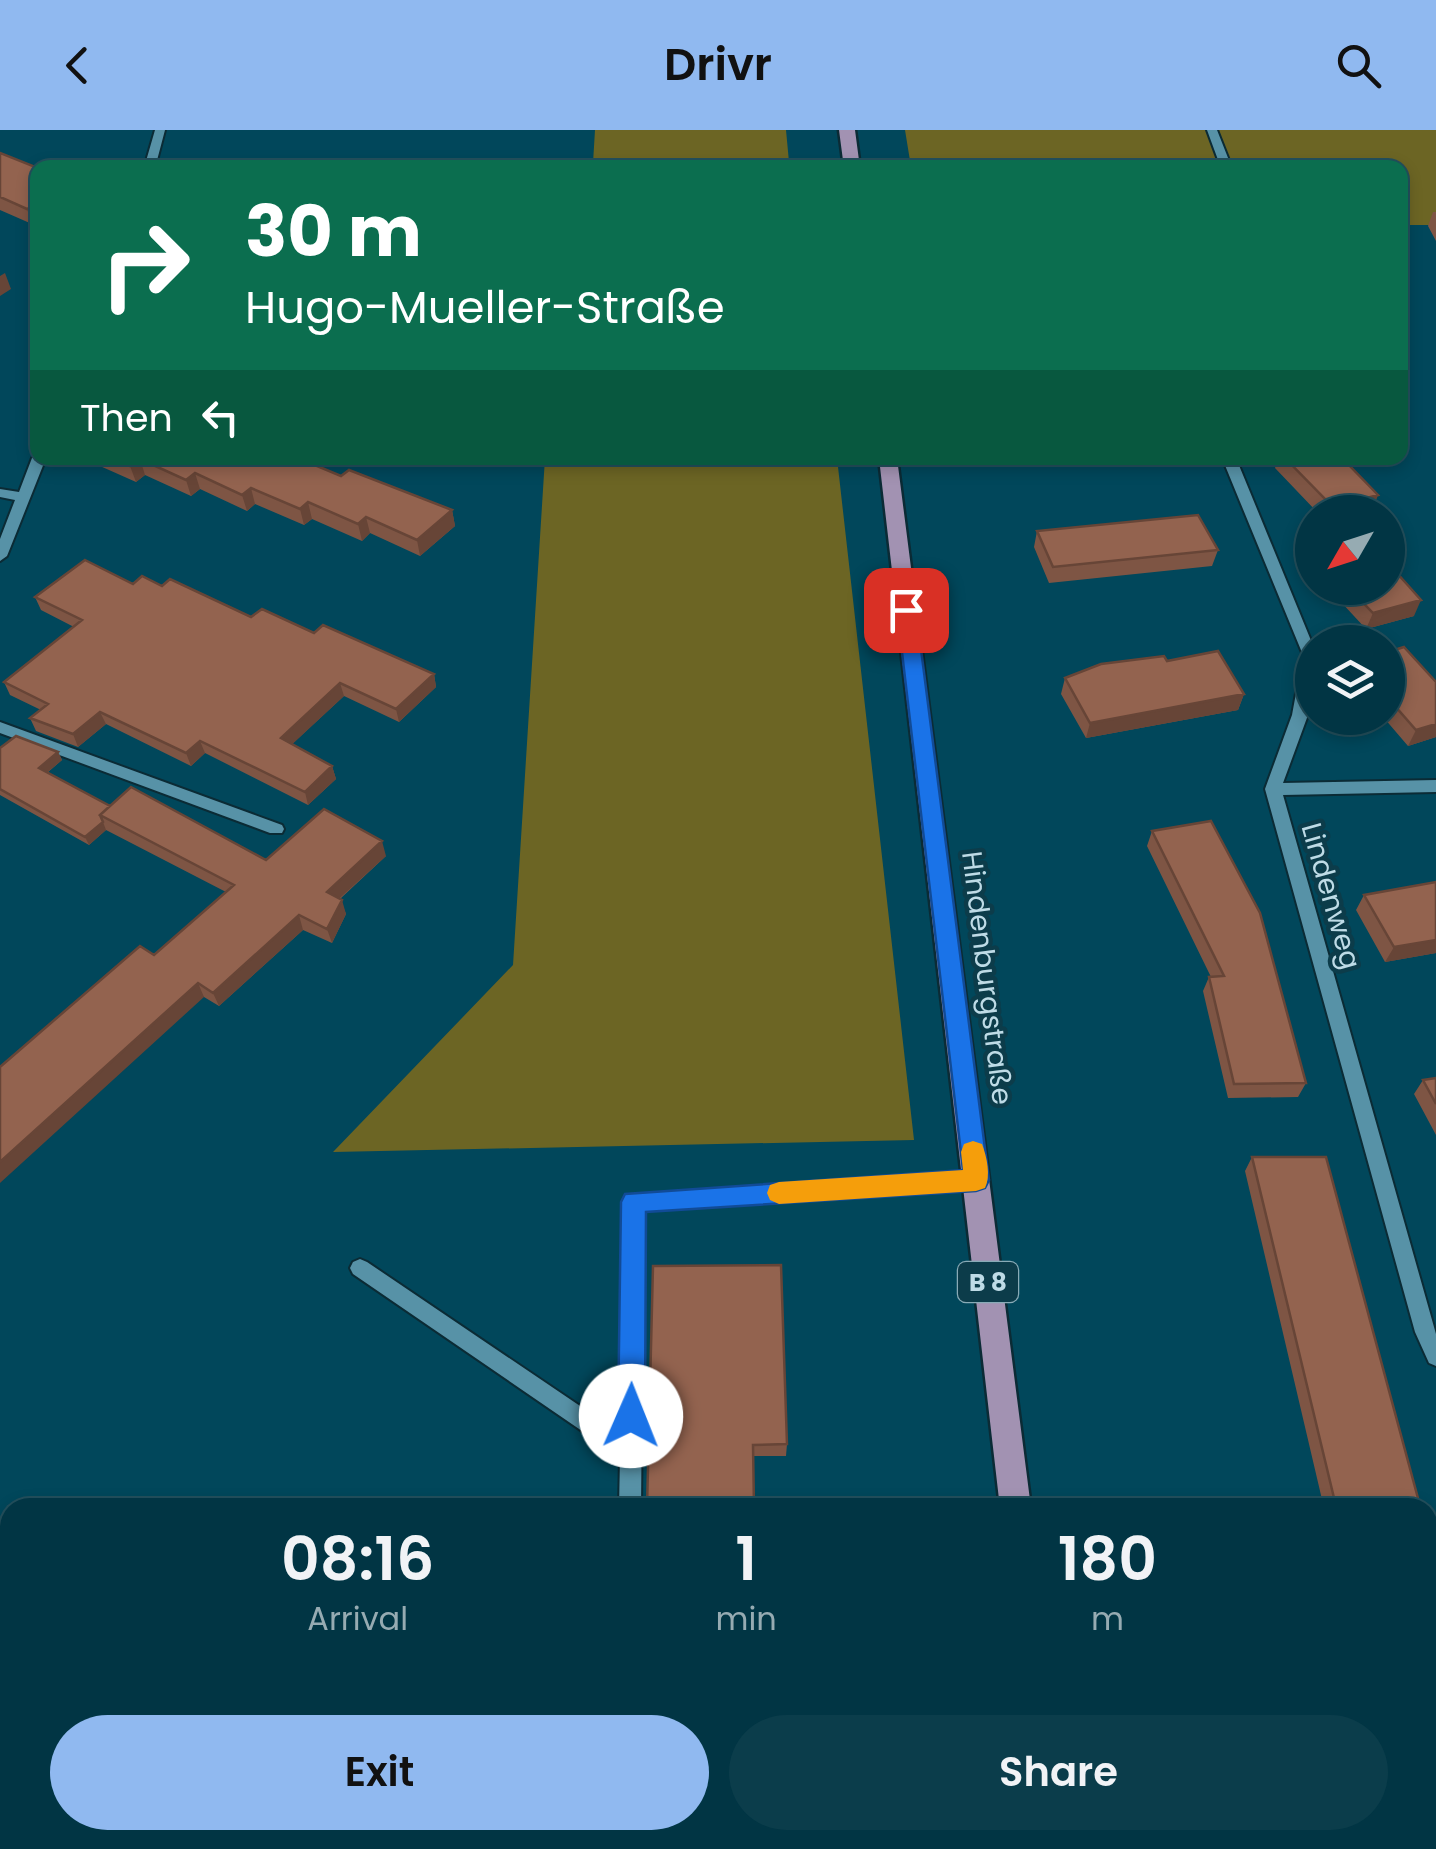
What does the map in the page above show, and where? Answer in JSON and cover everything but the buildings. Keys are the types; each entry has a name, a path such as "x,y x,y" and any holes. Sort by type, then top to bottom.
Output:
{"main road":[{"path":"847,130 851,160"},
{"name":"Hindenburgstraße","path":"889,465 1015,1498"}],"street":[{"path":"151,160 160,130"},
{"path":"1212,130 1224,160"},
{"path":"0,556 37,465"},
{"path":"1232,465 1310,655 1300,715 1273,788 1436,786"},
{"path":"0,493 25,498"},
{"path":"0,726 276,829"},
{"name":"Lindenweg","path":"1273,788 1436,1356"},
{"path":"630,1498 634,1202 976,1180"},
{"path":"360,1268 631,1452"}],"shaded area":[{"path":"595,130 786,130 789,160 593,160"},
{"path":"905,130 1207,130 1218,160 910,160"},
{"path":"1218,130 1436,130 1436,225 1408,225 1408,160 1229,160"},
{"path":"545,465 838,465 914,1140 333,1152 513,965"}],"slow traffic":[{"path":"779,1193 976,1180 973,1152"}],"route":[{"path":"631,1416 634,1202 976,1180 906,610"}]}
